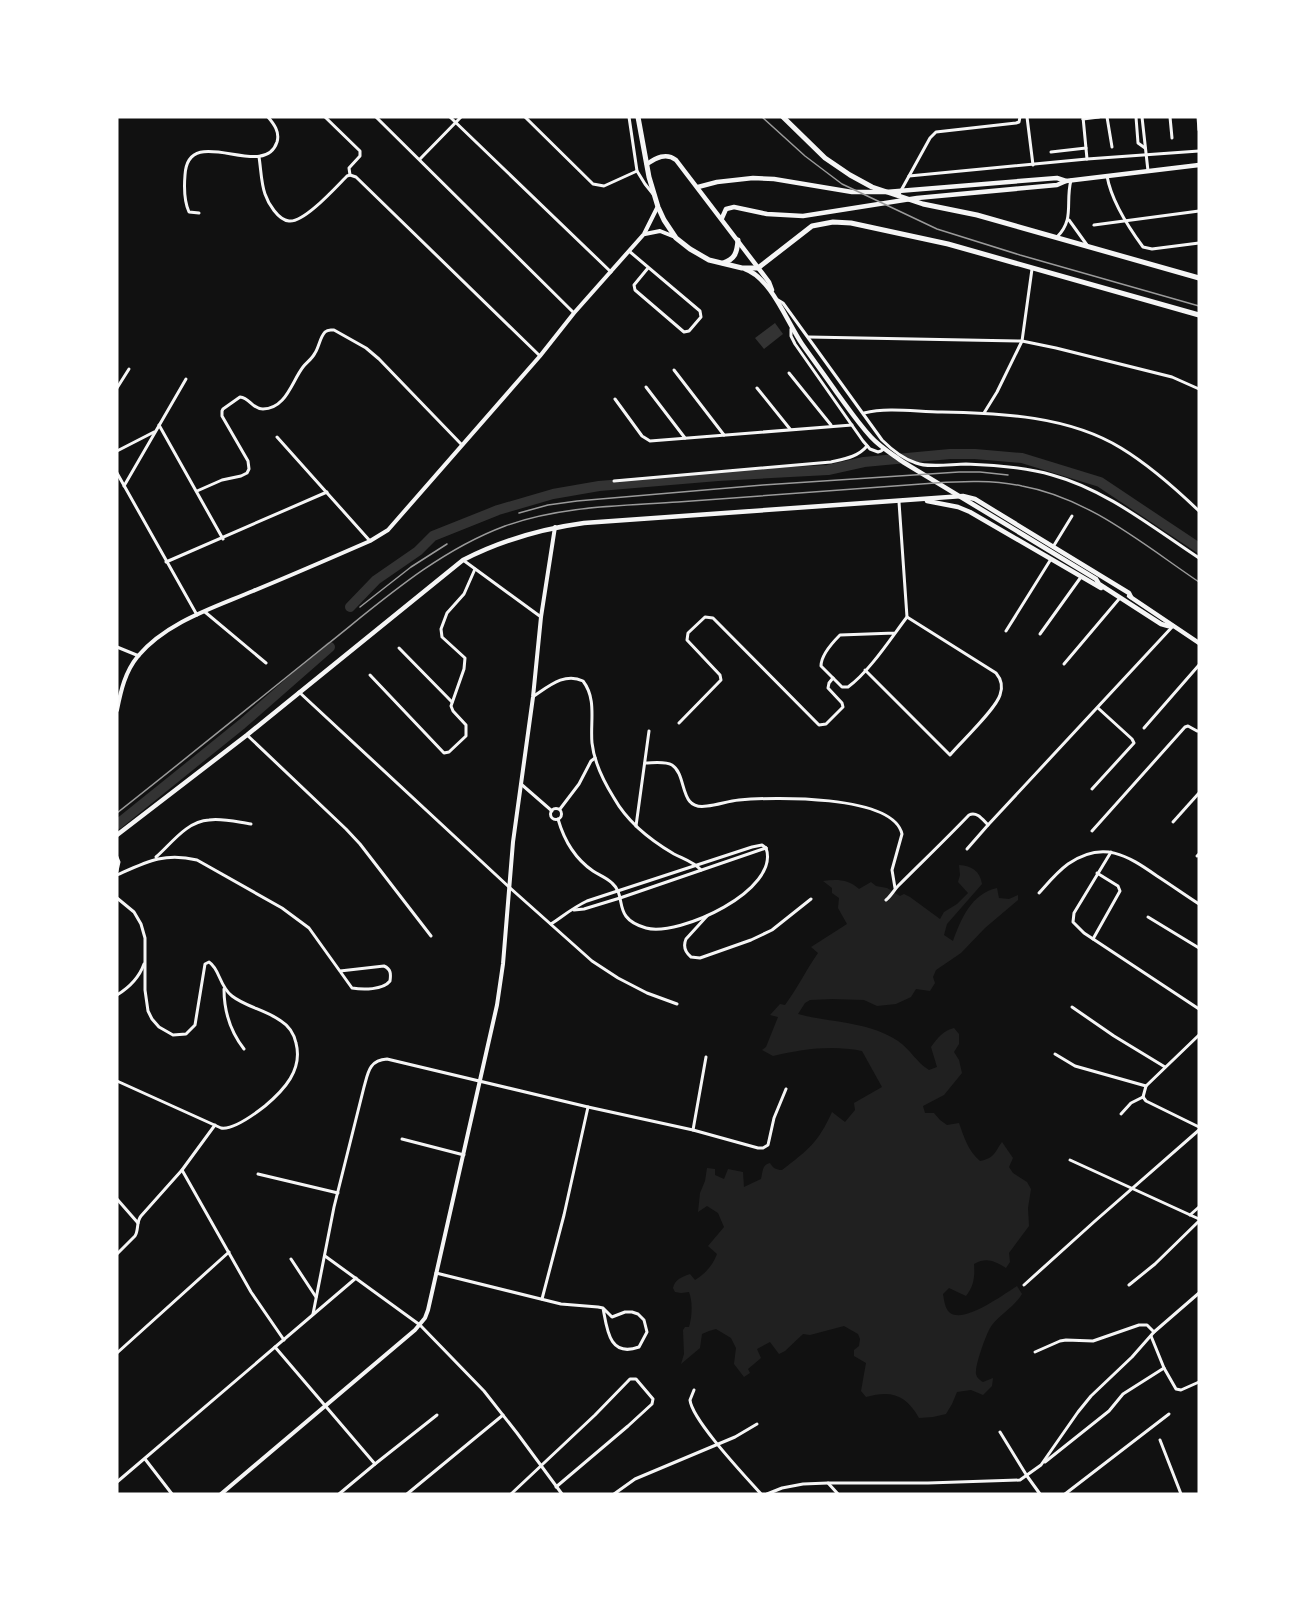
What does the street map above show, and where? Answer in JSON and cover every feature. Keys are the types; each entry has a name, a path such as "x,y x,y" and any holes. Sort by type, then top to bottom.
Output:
{"main road":[{"path":"638,117 653,195 664,220 676,238 700,256 750,271 758,276 774,296"},
{"path":"783,117 825,158 850,176 872,187 923,204 977,215 1199,278"},
{"path":"647,164 662,156 676,160 769,282 791,327 861,426 886,451 1096,579 1103,579 1199,643"},
{"path":"698,187 717,182 753,178 865,192 886,192 1057,178 1068,180 1199,165"},
{"path":"722,218 726,209 734,207 767,214 803,216 917,198 1058,185 1068,180"},
{"path":"742,268 758,268 806,229 821,223 851,223 909,235 1033,267 1199,315"},
{"path":"721,264 734,257 738,240"},
{"path":"117,835 247,735 463,560 513,538 555,527 584,523 899,502 952,496 968,497 975,499 1129,593 1130,599"},
{"path":"922,500 958,507 970,512 1119,599 1125,602 1130,599"}],"street":[{"path":"199,213 188,211 185,194 186,165 193,156 204,152 259,157 268,154 276,144 277,130 268,117"},
{"path":"325,117 361,152 350,168 350,175"},
{"path":"376,117 574,313"},
{"path":"450,117 611,272"},
{"path":"420,159 461,117"},
{"path":"525,117 593,184 604,186 637,171"},
{"path":"629,117 637,171 653,195"},
{"path":"1027,117 1034,165"},
{"path":"1087,159 1083,118 1099,117"},
{"path":"1107,117 1112,147"},
{"path":"1136,117 1138,143 1145,148"},
{"path":"1142,117 1148,171"},
{"path":"1170,117 1172,138"},
{"path":"1198,117 1199,130"},
{"path":"898,196 930,138 936,132 1016,123 1020,118"},
{"path":"1051,152 1086,148"},
{"path":"909,176 1199,151"},
{"path":"259,157 265,194 273,209 284,220 289,221 295,221 301,217 337,187 346,176 353,175 540,356"},
{"path":"1107,176 1110,193 1140,243 1146,249 1199,243"},
{"path":"1058,237 1069,220 1068,180"},
{"path":"117,710 126,676 139,656 163,634 205,612 370,541 392,526 644,234 658,207"},
{"path":"1094,225 1199,211"},
{"path":"1069,220 1088,246"},
{"path":"644,234 663,231 676,238"},
{"path":"629,251 701,313 701,317 689,331 684,332 635,290 634,285 648,268"},
{"path":"984,413 1022,341 1033,267"},
{"path":"774,296 783,303 869,423 887,445 903,456 913,462 926,465 1002,466 1052,475 1107,498 1199,558"},
{"path":"791,327 791,336 795,344 867,446 878,452 887,445"},
{"path":"197,491 222,480 248,473 248,461 222,416 223,409 240,397 246,398 257,408 267,409 278,404 293,385 303,366 314,355 326,331 334,330 366,348 462,445"},
{"path":"807,337 1022,341 1172,377 1199,389"},
{"path":"117,388 129,369"},
{"path":"674,370 724,435"},
{"path":"789,373 832,426"},
{"path":"124,486 186,380"},
{"path":"646,387 685,438"},
{"path":"757,388 791,429"},
{"path":"615,399 646,440 654,442 852,425"},
{"path":"864,413 883,411 984,413 1017,416 1077,429 1120,448 1155,472 1199,511"},
{"path":"159,425 223,539"},
{"path":"117,451 156,431"},
{"path":"277,437 370,541"},
{"path":"614,481 831,462 854,455 867,446"},
{"path":"117,473 197,616"},
{"path":"166,562 327,492"},
{"path":"895,633 840,635 820,663 842,687 846,688 865,670 895,633 907,617 899,502"},
{"path":"1053,547 1072,516"},
{"path":"220,1494 420,1325 428,1310 497,1005 541,617 555,527"},
{"path":"463,560 541,617"},
{"path":"1006,631 1051,560"},
{"path":"370,675 444,753 466,736 466,725 453,711 452,702 464,669 465,658 442,637 441,629 447,613 464,594 475,569"},
{"path":"1040,634 1081,577"},
{"path":"1064,664 1119,599"},
{"path":"205,612 266,663"},
{"path":"679,723 721,680 720,675 687,640 688,633 705,617 713,618 819,724 826,724 843,707 828,688 833,678"},
{"path":"865,670 950,755 998,701 1002,683 996,673 907,617"},
{"path":"967,849 1173,626"},
{"path":"117,642 118,647 139,656"},
{"path":"399,648 452,702"},
{"path":"1144,728 1199,665"},
{"path":"533,697 564,678 578,678 584,681 591,696 592,743 595,758 614,800 636,826 663,847 697,865 701,870"},
{"path":"299,692 592,961 647,993 677,1004"},
{"path":"1092,789 1134,743 1098,708"},
{"path":"1092,831 1184,728 1188,726 1199,731"},
{"path":"636,826 649,731"},
{"path":"247,735 360,844 431,936"},
{"path":"560,809 595,758"},
{"path":"645,763 672,765 681,778 684,793 697,806 756,799 804,799 876,810 901,829 902,834 892,870 895,888"},
{"path":"521,784 552,811 552,817 558,819"},
{"path":"1173,822 1199,793"},
{"path":"552,811 555,808 560,809"},
{"path":"558,819 562,815 560,809"},
{"path":"886,900 895,888 969,815 976,814 988,825"},
{"path":"155,859 187,829 199,822 212,819 251,824"},
{"path":"550,924 587,901 617,891 758,845 766,848 768,853 767,862 758,880 745,893 709,914 677,927 646,928 627,918 617,891 611,882 584,865 576,857 561,830 558,819"},
{"path":"573,910 620,898 766,848"},
{"path":"1039,893 1066,865 1076,859 1099,852 1111,852 1129,857 1199,904"},
{"path":"1111,852 1074,913 1072,918 1075,925 1199,1008"},
{"path":"117,857 119,862 117,873"},
{"path":"117,873 155,859 185,857 196,860 282,908 309,928 349,986 354,989 385,987 390,981 391,972 384,966 340,971"},
{"path":"1093,939 1120,891 1118,886 1097,873"},
{"path":"117,898 134,912 145,938 144,962 140,974 134,982 117,994"},
{"path":"709,914 686,939 684,944 691,957 700,958 751,940 785,921 811,899"},
{"path":"1148,918 1199,948"},
{"path":"144,962 145,1000 148,1011 159,1027 173,1035 186,1034 195,1025 205,967 207,962 211,963 216,968 224,989 224,1005 231,1028 244,1049"},
{"path":"117,1081 221,1128 233,1127 264,1107 278,1094 295,1071 298,1051 295,1039 280,1019 245,1004 224,989"},
{"path":"1072,1007 1114,1036 1166,1067"},
{"path":"1121,1114 1131,1103 1143,1097 1146,1086 1199,1035"},
{"path":"1054,1054 1075,1066 1146,1086"},
{"path":"693,1130 706,1057"},
{"path":"312,1314 338,1193 369,1070 376,1061 387,1059 693,1130 758,1148 766,1146 769,1142 771,1128 786,1089"},
{"path":"1024,1285 1199,1129 1146,1101 1143,1097"},
{"path":"542,1299 564,1215 588,1107"},
{"path":"117,1254 137,1233 141,1216 182,1170 215,1125"},
{"path":"402,1139 464,1155"},
{"path":"1070,1160 1199,1220 1155,1264 1129,1284"},
{"path":"182,1170 251,1292 284,1340"},
{"path":"258,1174 338,1193"},
{"path":"117,1199 138,1223"},
{"path":"1190,1215 1199,1207"},
{"path":"117,1353 229,1252"},
{"path":"325,1256 420,1325 472,1378 503,1415 562,1494"},
{"path":"291,1259 316,1297"},
{"path":"436,1272 561,1304 603,1308 612,1317 625,1312 638,1314 644,1320 647,1332 639,1347 624,1350 611,1341 603,1308"},
{"path":"117,1482 356,1278"},
{"path":"1041,1465 1085,1403 1154,1332 1199,1293"},
{"path":"1035,1352 1060,1341 1093,1341 1139,1325 1147,1325 1154,1332"},
{"path":"1151,1335 1173,1387 1178,1390 1185,1389 1199,1382"},
{"path":"275,1347 375,1464"},
{"path":"767,1494 803,1484 1011,1482 1020,1480 1109,1411 1129,1389 1164,1368"},
{"path":"511,1494 630,1379 636,1379 653,1399 652,1404 556,1486"},
{"path":"694,1390 690,1400 693,1412 761,1494"},
{"path":"1065,1494 1169,1414"},
{"path":"339,1494 437,1415"},
{"path":"407,1494 503,1415"},
{"path":"614,1494 635,1479 735,1437 757,1424"},
{"path":"1000,1432 1040,1494"},
{"path":"1160,1440 1181,1494"},
{"path":"145,1459 172,1494"},
{"path":"828,1483 838,1494"}],"shaded area":[{"path":"775,323 783,334 764,349 755,338"},
{"path":"959,865 975,870 982,884 947,924 944,935 953,941 968,909 980,896 997,888 999,898 1009,899 1018,895 1018,900 985,928 961,953 936,970 933,977 935,983 930,991 916,989 911,997 896,1004 877,1006 864,1000 810,1000 805,1003 798,1014 862,1026 886,1034 902,1044 929,1070 937,1067 931,1047 936,1040 950,1029 954,1028 959,1034 959,1044 954,1052 959,1060 962,1073 944,1095 923,1106 925,1113 934,1113 947,1125 959,1123 969,1148 980,1161 991,1157 1002,1142 1013,1158 1009,1167 1013,1173 1027,1182 1031,1189 1028,1208 1029,1226 1009,1253 1010,1262 1006,1268 990,1261 974,1264 973,1281 966,1296 949,1288 943,1294 949,1312 964,1315 983,1307 1017,1286 1022,1294 992,1325 976,1367 977,1376 983,1382 993,1378 992,1386 983,1395 971,1390 957,1392 946,1414 933,1417 919,1418 909,1404 897,1396 883,1394 866,1397 861,1391 866,1363 854,1356 854,1350 859,1346 860,1339 858,1334 844,1326 810,1335 803,1334 779,1354 770,1342 757,1349 761,1358 748,1369 750,1373 744,1377 734,1364 736,1348 731,1338 716,1329 702,1334 700,1348 681,1364 684,1354 683,1330 689,1327 691,1300 689,1292 675,1292 673,1288 675,1282 682,1277 690,1274 695,1280 709,1268 717,1254 708,1246 724,1227 718,1213 707,1206 698,1212 700,1193 707,1168 715,1169 715,1175 724,1179 728,1169 743,1172 744,1187 761,1179 763,1169 767,1164 770,1163 778,1170 782,1170 812,1145 832,1112 845,1122 855,1110 854,1103 882,1087 862,1051 839,1048 817,1049 773,1056 762,1050 766,1047 778,1017 770,1015 780,1004 785,1005 818,953 811,947 847,924 838,908 839,898 823,881 851,883 859,889 871,882 900,896 904,894 910,897 940,919 944,912 968,893 958,882"}],"waterway":[{"path":"350,607 376,580 418,551 433,536 498,510 553,494 599,486 828,470 864,462 950,454 1022,458 1100,482 1199,548"},
{"path":"118,824 242,724 330,647"}],"railway":[{"path":"762,117 805,156 842,184 937,229 1199,306"},
{"path":"519,513 548,505 577,501 763,485 959,472 1008,475"},
{"path":"117,813 412,577 480,536 526,519 547,514 612,506 903,485 968,481 1000,483 1047,492 1093,512 1199,582"},
{"path":"360,607 411,567 447,544"}]}
